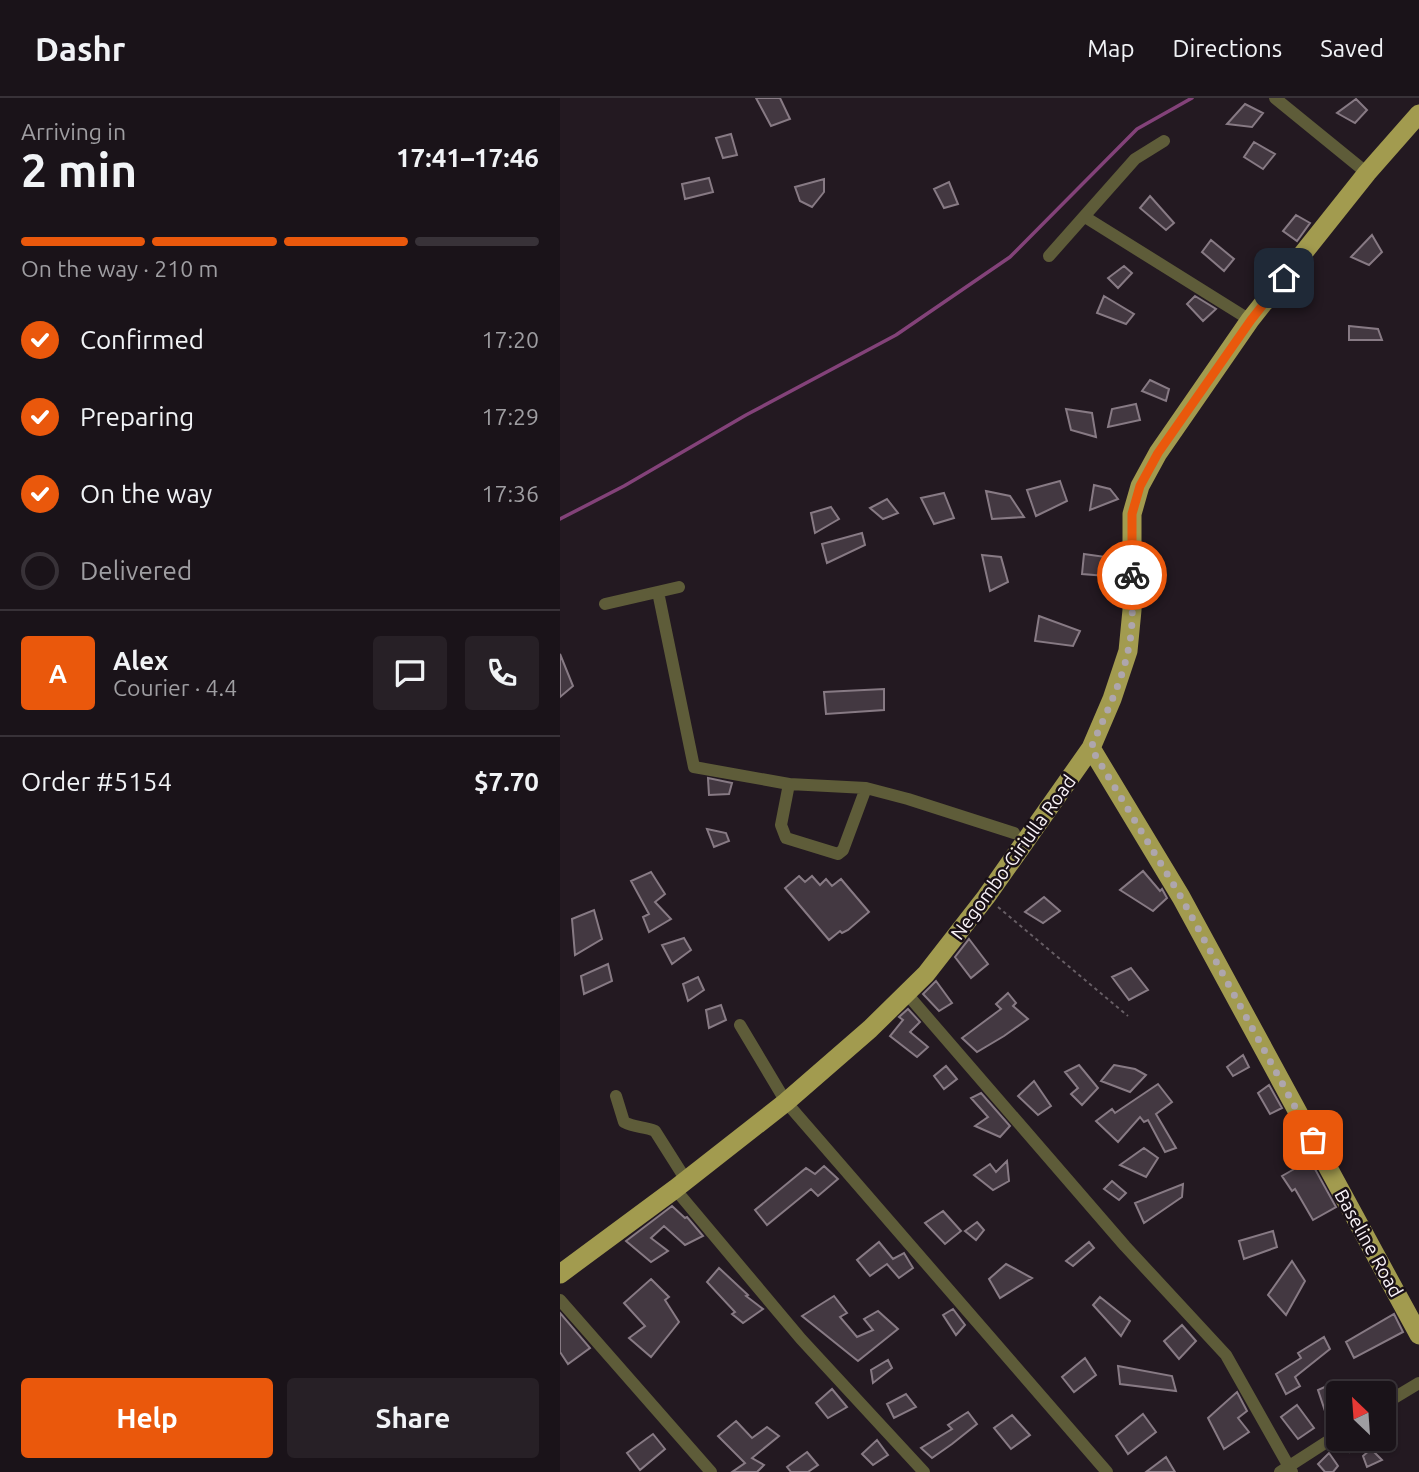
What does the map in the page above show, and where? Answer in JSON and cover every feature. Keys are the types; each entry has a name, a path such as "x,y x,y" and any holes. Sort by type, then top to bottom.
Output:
{"main road":[{"name":"Negombo-Giriulla Road","path":"562,1267 681,1185 786,1102 907,994 926,974 986,897 1091,748 1112,699 1128,651 1132,610 1132,514 1140,486 1158,453 1251,320 1367,173 1419,114"},
{"name":"Baseline Road","path":"1091,748 1181,897 1419,1335"}],"street":[{"path":"1275,98 1367,173"},
{"path":"1049,256 1136,159 1164,141"},
{"path":"1086,217 1251,320"},
{"path":"605,604 679,587"},
{"path":"658,592 694,767 789,784 866,788 1014,833"},
{"path":"789,784 781,825 786,838 838,854 843,850 866,788"},
{"path":"907,994 1125,1246 1226,1355 1287,1470 1326,1443"},
{"path":"740,1025 786,1102 1107,1472"},
{"path":"616,1096 624,1122 633,1128 646,1127 655,1131 681,1185 802,1339 924,1472"},
{"path":"560,1300 711,1472"},
{"path":"1396,1397 1419,1383"}],"path":[{"path":"986,897 1128,1016"}],"building":[{"path":"756,98 780,98 790,119 771,126"},
{"path":"1356,99 1367,110 1355,123 1337,113"},
{"path":"1245,104 1263,113 1252,127 1227,124"},
{"path":"731,134 737,155 723,158 716,138"},
{"path":"1254,142 1275,154 1263,169 1244,157"},
{"path":"709,178 713,192 685,199 682,184"},
{"path":"824,179 824,192 812,207 800,201 795,187"},
{"path":"949,182 958,204 944,208 934,189"},
{"path":"1150,196 1174,223 1166,230 1140,208"},
{"path":"1296,215 1310,223 1297,241 1283,231"},
{"path":"1372,235 1382,252 1369,265 1351,257"},
{"path":"1211,240 1234,259 1224,271 1202,252"},
{"path":"1124,266 1132,273 1118,288 1108,278"},
{"path":"1104,296 1134,314 1126,324 1097,313"},
{"path":"1195,296 1216,309 1203,321 1187,304"},
{"path":"1349,326 1378,329 1382,340 1349,340"},
{"path":"1150,380 1169,389 1166,401 1142,391"},
{"path":"1136,404 1140,420 1108,427 1112,409"},
{"path":"1066,409 1092,413 1096,437 1071,430"},
{"path":"1060,481 1067,501 1036,516 1027,490"},
{"path":"1094,485 1110,489 1118,499 1090,510"},
{"path":"986,491 1010,496 1024,517 992,519"},
{"path":"944,493 954,518 934,524 921,498"},
{"path":"887,499 898,513 883,519 870,508"},
{"path":"831,507 839,519 815,533 811,513"},
{"path":"862,533 865,545 827,563 822,544"},
{"path":"1084,554 1120,559 1119,577 1082,574"},
{"path":"982,555 1001,557 1008,582 990,591"},
{"path":"1039,616 1080,631 1073,646 1035,641"},
{"path":"560,654 573,686 560,697"},
{"path":"884,689 884,710 826,714 824,692"},
{"path":"708,778 732,783 729,794 709,795"},
{"path":"707,829 726,833 729,841 714,847"},
{"path":"1143,871 1160,891 1162,889 1167,898 1153,911 1120,890"},
{"path":"651,872 665,894 655,902 671,919 649,932 643,917 649,914 631,881"},
{"path":"799,876 805,882 812,876 820,885 826,879 832,886 841,879 869,912 848,930 842,933 840,931 829,940 785,888"},
{"path":"1044,897 1060,911 1043,923 1025,912"},
{"path":"594,910 602,939 575,955 572,919"},
{"path":"684,938 691,950 672,964 662,945"},
{"path":"969,939 988,964 971,978 955,957"},
{"path":"608,964 612,981 584,994 581,976"},
{"path":"1131,968 1148,990 1129,1000 1112,977"},
{"path":"698,977 704,990 688,1001 683,984"},
{"path":"936,981 952,1003 939,1011 923,994"},
{"path":"1008,993 1016,1003 1013,1006 1028,1019 977,1052 962,1038 1001,1009 996,1004"},
{"path":"721,1005 726,1020 709,1028 706,1010"},
{"path":"908,1009 920,1022 910,1032 928,1047 917,1057 890,1036 903,1020 899,1017"},
{"path":"1243,1055 1249,1067 1233,1076 1227,1067"},
{"path":"1079,1065 1098,1088 1082,1105 1071,1094 1078,1088 1065,1072"},
{"path":"1114,1065 1135,1069 1146,1075 1130,1092 1101,1081"},
{"path":"946,1066 957,1079 944,1089 934,1076"},
{"path":"1034,1081 1051,1106 1038,1115 1018,1096"},
{"path":"1158,1084 1172,1102 1156,1114 1176,1148 1165,1152 1148,1120 1144,1122 1140,1117 1118,1142 1096,1121 1112,1109 1115,1113"},
{"path":"1269,1085 1282,1108 1270,1114 1258,1093"},
{"path":"981,1093 1010,1126 1000,1137 975,1126 988,1117 971,1098"},
{"path":"1144,1148 1158,1158 1146,1177 1120,1165"},
{"path":"1310,1160 1336,1207 1313,1220 1295,1189 1292,1191 1282,1176"},
{"path":"1007,1161 1009,1181 993,1190 974,1175 990,1164 996,1172"},
{"path":"824,1166 838,1179 818,1196 811,1189 767,1225 755,1210 806,1168 815,1174"},
{"path":"1112,1181 1126,1193 1119,1200 1104,1189"},
{"path":"1183,1184 1182,1197 1144,1223 1135,1203"},
{"path":"672,1206 687,1217 703,1236 685,1245 664,1226 651,1238 668,1251 651,1262 626,1241"},
{"path":"943,1211 961,1231 945,1244 925,1223"},
{"path":"977,1222 984,1230 976,1240 965,1231"},
{"path":"1273,1231 1277,1247 1244,1259 1239,1241"},
{"path":"879,1242 893,1259 904,1253 913,1268 899,1278 887,1264 870,1276 857,1260"},
{"path":"1089,1242 1094,1248 1073,1266 1066,1261"},
{"path":"1292,1261 1305,1281 1286,1315 1268,1295"},
{"path":"1006,1264 1032,1278 1000,1298 989,1279"},
{"path":"719,1268 763,1309 743,1323 732,1314 735,1312 707,1282"},
{"path":"651,1279 669,1297 665,1300 679,1322 651,1357 629,1338 645,1326 624,1303"},
{"path":"834,1296 847,1313 840,1317 857,1337 873,1330 864,1319 878,1311 898,1329 858,1361 802,1316"},
{"path":"1100,1297 1130,1321 1121,1336 1093,1305"},
{"path":"953,1309 965,1325 956,1335 943,1315"},
{"path":"560,1313 590,1348 568,1364 560,1352"},
{"path":"1394,1314 1403,1332 1354,1358 1346,1342"},
{"path":"1182,1325 1196,1341 1179,1359 1164,1341"},
{"path":"1324,1337 1330,1349 1295,1377 1300,1386 1286,1394 1276,1374 1301,1358 1298,1353"},
{"path":"1085,1358 1096,1375 1074,1392 1062,1377"},
{"path":"888,1360 892,1368 873,1383 871,1370"},
{"path":"1118,1366 1172,1376 1176,1391 1120,1384"},
{"path":"1326,1386 1326,1414 1318,1390"},
{"path":"832,1389 847,1407 828,1418 816,1403"},
{"path":"1237,1392 1247,1411 1238,1418 1249,1432 1224,1449 1208,1418"},
{"path":"906,1394 916,1407 894,1418 887,1404"},
{"path":"1297,1405 1314,1428 1298,1439 1281,1417"},
{"path":"968,1412 977,1424 952,1444 932,1458 921,1448 952,1429 948,1425"},
{"path":"1143,1414 1156,1432 1128,1454 1116,1436"},
{"path":"1012,1415 1030,1435 1011,1449 994,1428"},
{"path":"736,1421 752,1438 767,1427 779,1436 752,1458 764,1465 757,1472 732,1472 745,1463 718,1436"},
{"path":"653,1434 665,1449 640,1470 627,1453"},
{"path":"877,1440 888,1455 873,1465 862,1454"},
{"path":"1373,1451 1382,1460 1367,1467 1363,1456"},
{"path":"807,1452 818,1465 808,1472 791,1472 787,1467"},
{"path":"1329,1453 1338,1466 1333,1472 1325,1472 1318,1464"},
{"path":"1166,1457 1175,1472 1146,1472"}],"waterway":[{"path":"560,519 896,335 1010,257 1137,129 1192,98"}],"way so far":[{"path":"1132,575 1128,651 1112,699 1091,748 1181,897 1313,1140"}],"route":[{"path":"1132,575 1132,514 1140,486 1158,453 1251,320 1284,278"}]}
